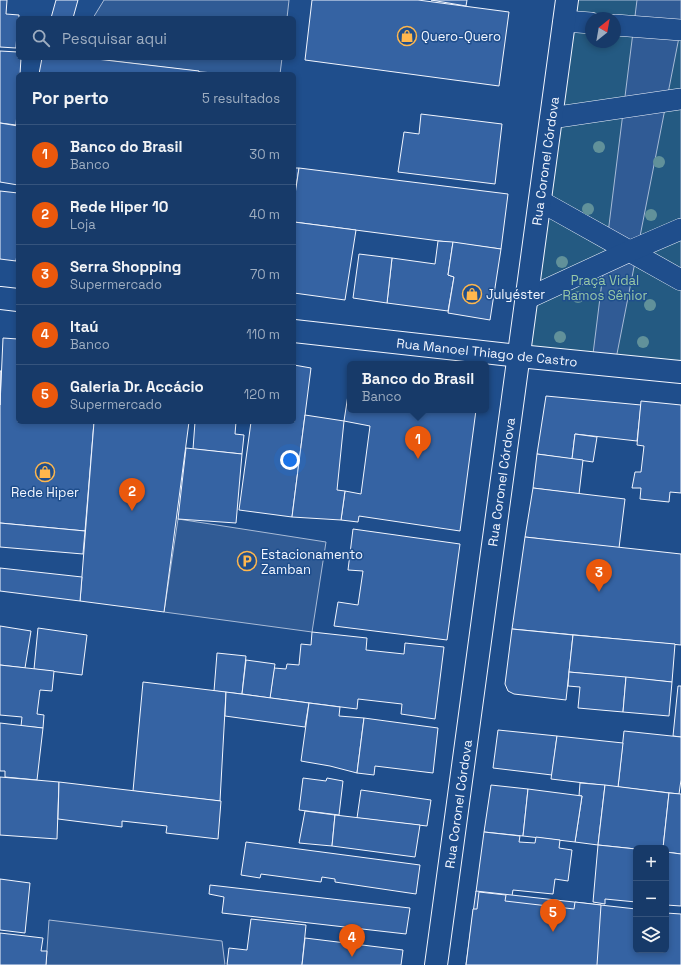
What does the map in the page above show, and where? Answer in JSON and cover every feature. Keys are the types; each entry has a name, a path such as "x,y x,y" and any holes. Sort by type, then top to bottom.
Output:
{"street":[{"path":"566,11 585,20"},
{"name":"Rua Coronel Córdova","path":"436,965 566,11"},
{"path":"621,25 681,30"},
{"path":"551,118 681,99"},
{"path":"540,200 681,280"},
{"path":"526,299 681,229"},
{"path":"0,298 16,300"},
{"name":"Rua Manoel Thiago de Castro","path":"296,331 681,372"}],"green space":[{"name":"Praça Vidal Ramos Sênior","path":"567,0 681,0 681,362 519,356"}],"shaded area":[{"path":"104,0 289,0 287,16 94,16"},
{"path":"637,0 681,0 681,27 615,364 592,362"},
{"path":"104,60 282,60 280,72 204,72"},
{"path":"178,519 326,542 312,632 164,612"},
{"path":"49,920 222,941 225,965 46,965"}],"building":[{"path":"0,0 7,0 6,14 19,15 16,16 16,48 0,47"},
{"path":"56,0 78,0 74,16 52,16"},
{"name":"Quero-Quero","path":"312,0 418,0 509,12 499,86 305,60"},
{"path":"431,0 467,0 466,6"},
{"path":"0,51 16,52 16,60 21,60 20,72 16,72 16,125 0,123"},
{"path":"42,60 105,60 199,71 199,72 39,72"},
{"path":"421,114 502,124 495,184 398,172 404,132 419,134"},
{"path":"0,123 16,126 16,185 0,182"},
{"path":"296,168 299,168 296,188"},
{"path":"299,168 508,194 501,249 296,222 296,188"},
{"path":"0,191 16,193 16,261 0,259"},
{"path":"296,222 356,230 345,300 296,293"},
{"path":"438,241 453,242 448,275 454,277 448,311 387,303 392,258 435,264"},
{"name":"Julyéster","path":"453,242 501,249 490,320 448,313 454,277 448,275"},
{"path":"359,254 392,258 387,303 353,298"},
{"name":"Rede Hiper","path":"3,338 16,339 16,424 94,424 85,531 0,523 0,405"},
{"path":"296,365 311,368 292,517 239,510 251,424 296,424"},
{"path":"0,371 1,371 0,405"},
{"path":"546,396 641,405 637,441 575,434 572,459 537,454"},
{"path":"641,401 681,405 681,493 670,492 669,502 640,499 641,488 632,488 635,472 641,472 644,446 637,445"},
{"path":"347,402 347,413 476,413 460,531 359,516 358,522 341,520 345,491 361,494 370,426 344,421"},
{"path":"305,415 344,421 337,490 345,491 341,520 292,517"},
{"path":"94,424 189,424 164,612 80,601"},
{"path":"195,424 236,424 235,434 244,435 242,454 193,449"},
{"path":"575,434 597,437 593,462 572,459"},
{"path":"186,448 242,454 236,523 178,519"},
{"path":"537,454 583,460 579,494 533,488"},
{"path":"533,488 625,499 619,548 525,537"},
{"path":"0,523 85,531 83,554 0,547"},
{"path":"353,529 460,544 447,640 334,626 338,602 358,605 363,571 348,570"},
{"path":"525,537 681,554 681,645 512,629"},
{"path":"0,568 82,577 80,601 0,591"},
{"path":"0,626 31,631 25,668 0,665"},
{"path":"38,628 87,635 82,675 34,669"},
{"path":"512,629 573,635 566,700 514,694 508,691 505,684"},
{"path":"312,632 367,638 366,650 404,654 405,643 444,647 435,719 401,714 402,704 358,699 357,709 270,698 274,668 286,669 287,664 299,665 301,644 311,645"},
{"path":"573,635 675,644 672,682 569,672"},
{"path":"217,653 246,656 242,694 214,691"},
{"path":"246,660 275,664 270,698 242,694"},
{"path":"0,665 54,671 52,691 40,690 37,714 44,715 43,728 21,726 22,717 0,715"},
{"path":"569,672 626,677 623,712 578,708 580,687 568,686"},
{"path":"626,677 672,682 669,716 623,712"},
{"path":"143,682 226,692 220,801 133,791"},
{"path":"678,686 681,686 681,737 673,736"},
{"path":"226,692 309,703 305,727 225,716"},
{"path":"309,703 340,707 339,716 364,718 357,773 301,761"},
{"path":"364,718 438,728 433,773 375,766 374,775 357,773"},
{"path":"0,723 43,728 37,780 5,777 5,771 0,771"},
{"path":"498,730 557,736 552,775 493,768"},
{"path":"624,731 681,737 681,780 679,794 618,787"},
{"path":"557,736 623,743 618,787 551,779"},
{"path":"0,777 59,782 57,839 0,835"},
{"path":"303,778 326,781 327,778 343,781 339,815 299,810"},
{"path":"59,782 221,801 218,839 166,833 167,826 122,821 122,827 58,819"},
{"path":"580,783 605,785 598,845 575,842 582,796 579,796"},
{"path":"491,785 528,789 523,836 484,832"},
{"path":"605,785 669,793 663,845 633,845 633,849 598,845"},
{"path":"528,789 582,796 575,842 523,836"},
{"path":"361,790 431,800 427,826 357,818"},
{"path":"669,793 681,794 681,854 669,852 669,845 663,845"},
{"path":"305,811 335,815 332,846 299,843"},
{"path":"335,815 420,825 415,857 332,846"},
{"path":"484,832 520,836 519,842 535,843 536,837 560,840 559,848 572,850 568,881 555,879 553,894 513,890 512,896 476,892"},
{"path":"246,842 420,865 416,894 335,882 335,879 322,877 321,882 261,874 260,878 241,875"},
{"path":"598,845 633,849 633,902 605,899 605,904 593,902"},
{"path":"669,852 681,854 681,906 669,905"},
{"path":"0,879 30,883 25,933 0,930"},
{"path":"210,885 410,908 406,934 222,913 224,897 209,894"},
{"path":"476,891 633,909 633,953 669,953 669,913 681,914 681,965 466,965"},
{"path":"479,892 506,895 505,901 574,909 575,902 601,905 597,965 466,965 473,909 477,909"},
{"path":"251,919 306,925 302,965 227,965 229,948 247,950"},
{"path":"0,933 43,938 41,951 47,951 46,965 0,965"},
{"path":"305,938 403,950 401,965 302,965"}],"place":[{"name":"Quero-Quero","path":"407,36"},
{"name":"Julyéster","path":"472,294"},
{"name":"Banco do Brasil","path":"418,459"},
{"name":"Rede Hiper","path":"45,472"},
{"name":"Rede Hiper 10","path":"132,511"},
{"name":"Estacionamento Zamban","path":"247,561"},
{"name":"Serra Shopping","path":"599,592"},
{"name":"Galeria Dr. Accácio","path":"553,932"},
{"name":"Itaú","path":"352,957"}]}
